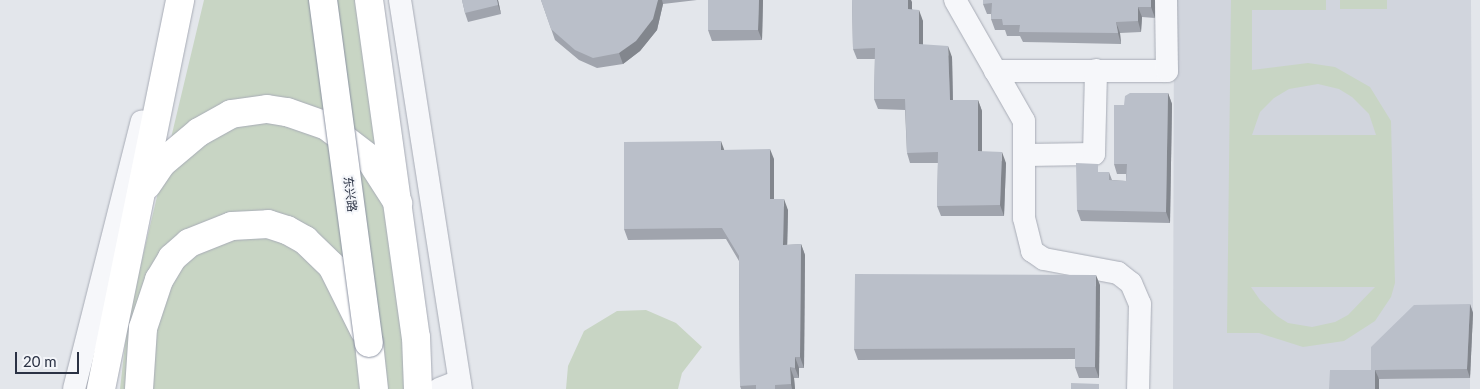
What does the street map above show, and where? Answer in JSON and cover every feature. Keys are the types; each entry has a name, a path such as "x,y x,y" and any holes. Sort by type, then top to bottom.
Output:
{"main road":[{"path":"101,389 180,0"},
{"name":"东兴路","path":"323,0 374,389"},
{"path":"370,0 380,158 398,203 416,337 418,389"},
{"path":"142,192 162,163 192,137 216,121 249,111 266,109 309,118 327,126 380,158"},
{"path":"139,389 143,328 159,280 172,258 189,243 232,226 268,224 287,230 318,251 343,283 369,343"},
{"path":"416,337 430,389"}],"street":[{"path":"74,389 140,131 166,0"},
{"path":"400,0 453,386"},
{"path":"955,0 1024,121 1026,155 1024,218 1032,251 1044,259 1118,273 1131,283 1140,304 1138,389"},
{"path":"995,71 1167,71 1166,0"},
{"path":"1026,155 1094,154 1096,70"}],"shaded area":[{"path":"1174,0 1471,0 1473,313 1417,314 1374,379 1470,378 1470,389 1173,389"}],"green space":[{"path":"204,0 361,0 410,335 433,389 120,389 128,318"},
{"path":"1231,0 1326,0 1326,10 1252,10 1252,70 1308,63 1335,67 1370,87 1391,121 1395,283 1391,297 1375,321 1344,341 1303,347 1259,333 1227,333","holes":["1318,84 1339,89 1352,97 1369,114 1376,135 1252,135 1260,112 1274,98 1289,89","1251,287 1375,287 1348,315 1335,322 1312,327 1288,323 1277,316 1260,300"]},
{"path":"1340,0 1387,0 1387,9 1340,9"},
{"path":"646,310 676,323 702,347 682,373 678,389 566,389 568,366 584,331 617,311"}],"building":[{"path":"462,0 497,0 498,5 465,13"},
{"path":"541,0 658,0 653,19 636,41 619,53 593,58 575,50 551,29"},
{"path":"708,0 759,0 758,30 708,30"},
{"path":"852,0 908,0 908,9 919,10 919,44 948,46 950,100 978,100 978,151 1002,152 1000,205 937,206 938,152 907,153 905,99 874,99 875,48 853,49"},
{"path":"983,0 1151,0 1151,7 1138,7 1138,21 1116,22 1118,33 1019,32 1020,25 1003,25 1002,19 991,19 992,3 983,4"},
{"path":"1130,93 1168,93 1166,212 1077,210 1076,163 1098,164 1098,172 1109,172 1109,180 1126,181 1127,164 1114,164 1114,105 1124,105 1125,96"},
{"path":"721,141 721,150 770,149 770,199 784,199 783,245 801,244 800,357 795,357 795,368 790,367 791,384 775,385 775,389 756,389 756,385 740,386 739,256 722,228 624,229 624,142"},
{"path":"855,274 1096,275 1095,367 1075,367 1075,348 854,349"},
{"path":"1470,304 1467,369 1375,370 1375,389 1329,389 1330,370 1371,370 1371,347 1414,305"},
{"path":"1071,383 1099,384 1099,389 1071,389"}]}
